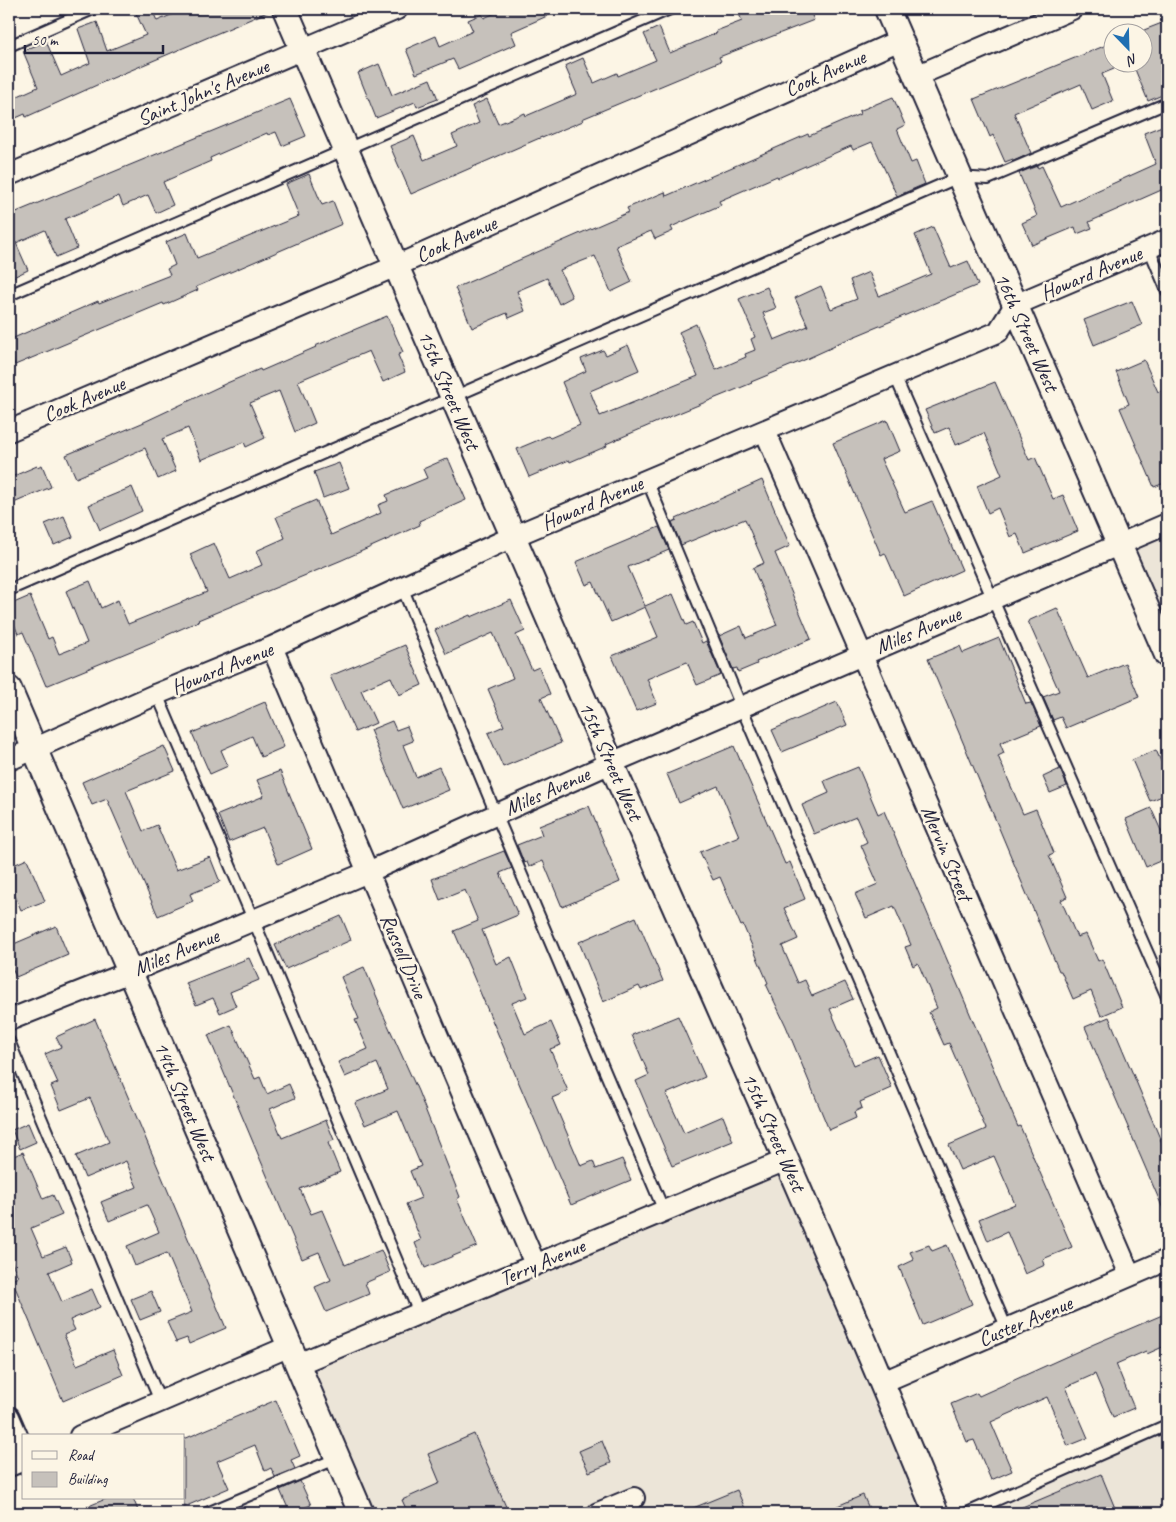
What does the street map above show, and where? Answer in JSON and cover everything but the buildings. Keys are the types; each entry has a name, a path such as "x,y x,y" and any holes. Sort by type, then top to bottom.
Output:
{"street":[{"name":"15th Street West","path":"285,9 512,537 883,1382 936,1513"},
{"name":"Saint John's Avenue","path":"9,175 397,9"},
{"name":"16th Street West","path":"887,9 1167,655"},
{"path":"916,76 1072,9"},
{"name":"Cook Avenue","path":"9,431 396,266 900,40"},
{"name":"Howard Avenue","path":"9,760 157,694 272,647 512,537 998,332 1015,305 1158,244"},
{"name":"Mervin Street","path":"764,431 1130,1275"},
{"name":"Miles Avenue","path":"9,1020 130,972 368,872 741,706 1167,524"},
{"name":"Russell Drive","path":"272,647 535,1264"},
{"name":"14th Street West","path":"9,689 361,1513"},
{"name":"Terry Avenue","path":"85,1434 160,1401 419,1313 786,1160"},
{"name":"Custer Avenue","path":"883,1382 1167,1260"},
{"path":"9,1417 22,1447"},
{"path":"9,1466 22,1461"},
{"path":"598,1513 634,1498"}],"lane":[{"path":"9,46 93,9"},
{"path":"9,295 670,9"},
{"path":"9,590 959,177 988,179 1167,103"},
{"path":"1158,244 1167,291"},
{"path":"895,376 1167,997"},
{"path":"647,480 741,706 1007,1329"},
{"path":"402,587 664,1211"},
{"path":"157,694 419,1313"},
{"path":"9,1042 160,1401"},
{"path":"967,1513 1167,1424"},
{"path":"207,1513 338,1458"}],"shaded area":[{"path":"1167,525 1167,655 1120,545"},
{"path":"786,1160 936,1513 360,1513 298,1364"},
{"path":"1167,1425 1167,1513 967,1513"}]}
